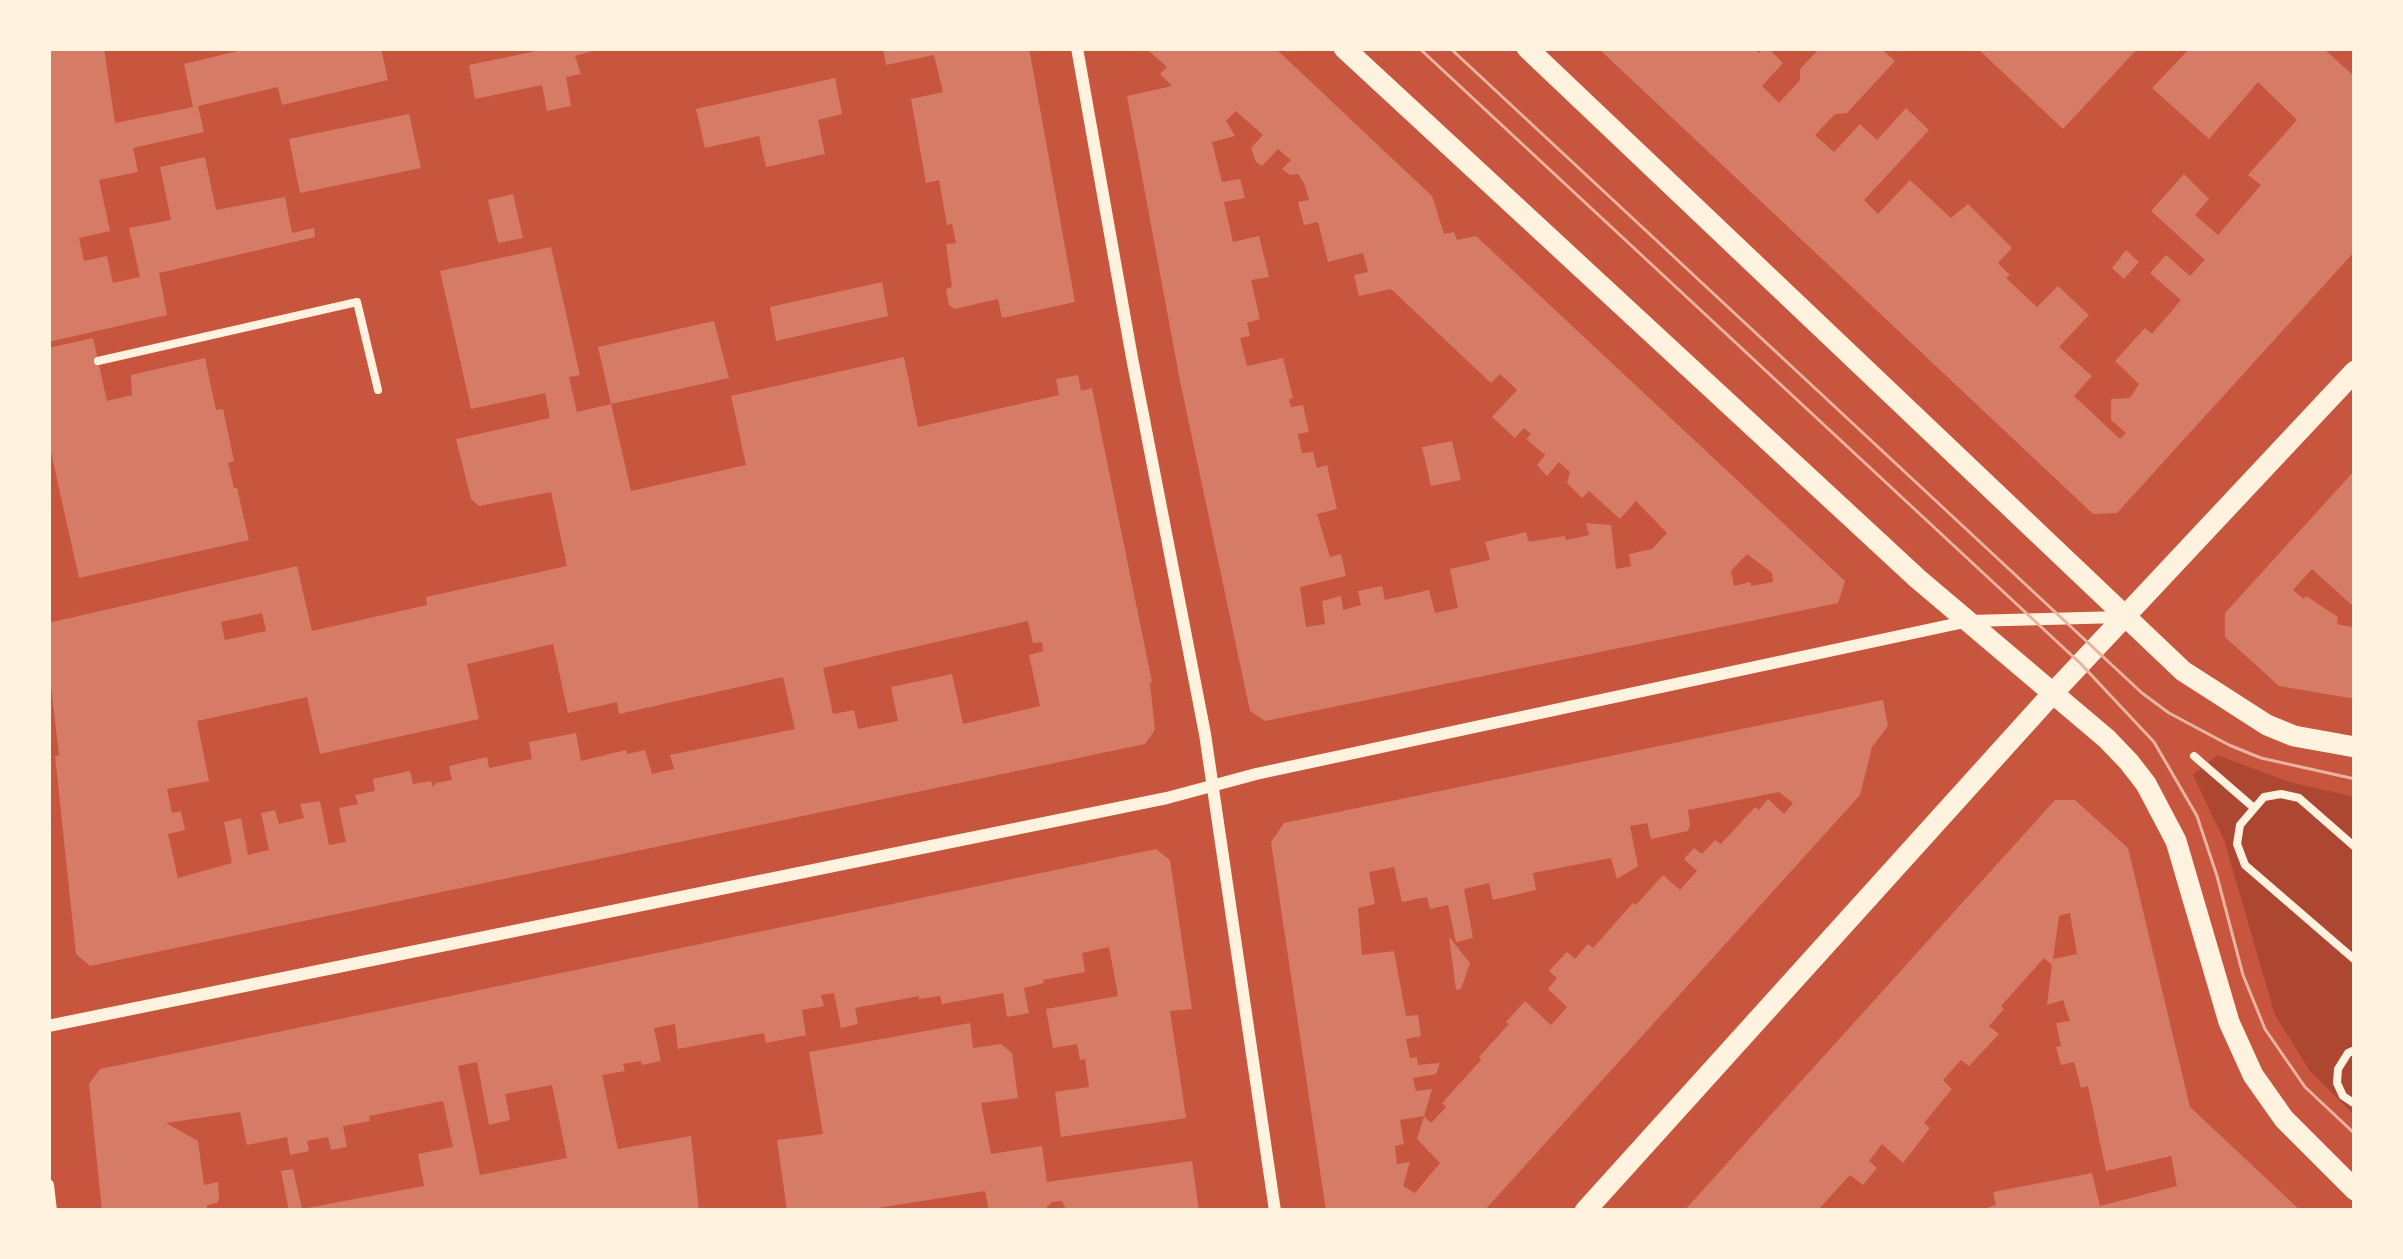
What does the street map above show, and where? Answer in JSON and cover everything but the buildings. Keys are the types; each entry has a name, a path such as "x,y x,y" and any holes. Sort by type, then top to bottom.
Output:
{"street":[{"path":"1077,48 1205,734 1275,1211"},
{"path":"1344,48 1901,563 2107,740 2146,784 2176,841 2229,1022 2253,1076 2284,1119 2355,1190"},
{"path":"1527,48 2183,671 2267,725 2294,736 2355,747"},
{"path":"1585,1211 2053,693 2355,371"},
{"path":"48,1026 1144,803 1969,621 2126,617"},
{"path":"48,1185 50,1211"}],"path":[{"path":"98,361 357,302 378,390"},
{"path":"2194,756 2254,808"},
{"path":"2355,847 2299,798 2281,794 2264,796 2240,825 2237,844 2245,865 2355,960"},
{"path":"2355,1051 2348,1053 2338,1069 2337,1083 2343,1096 2355,1104"}],"shaded area":[{"path":"2217,755 2289,782 2355,797 2355,1116 2310,1071 2275,1015 2224,840 2193,775"}],"tram line":[{"path":"1419,48 2081,664 2154,742 2197,816 2243,975 2265,1029 2305,1087 2355,1134"},
{"path":"1450,48 2142,693 2169,713 2261,758 2355,779"}]}
